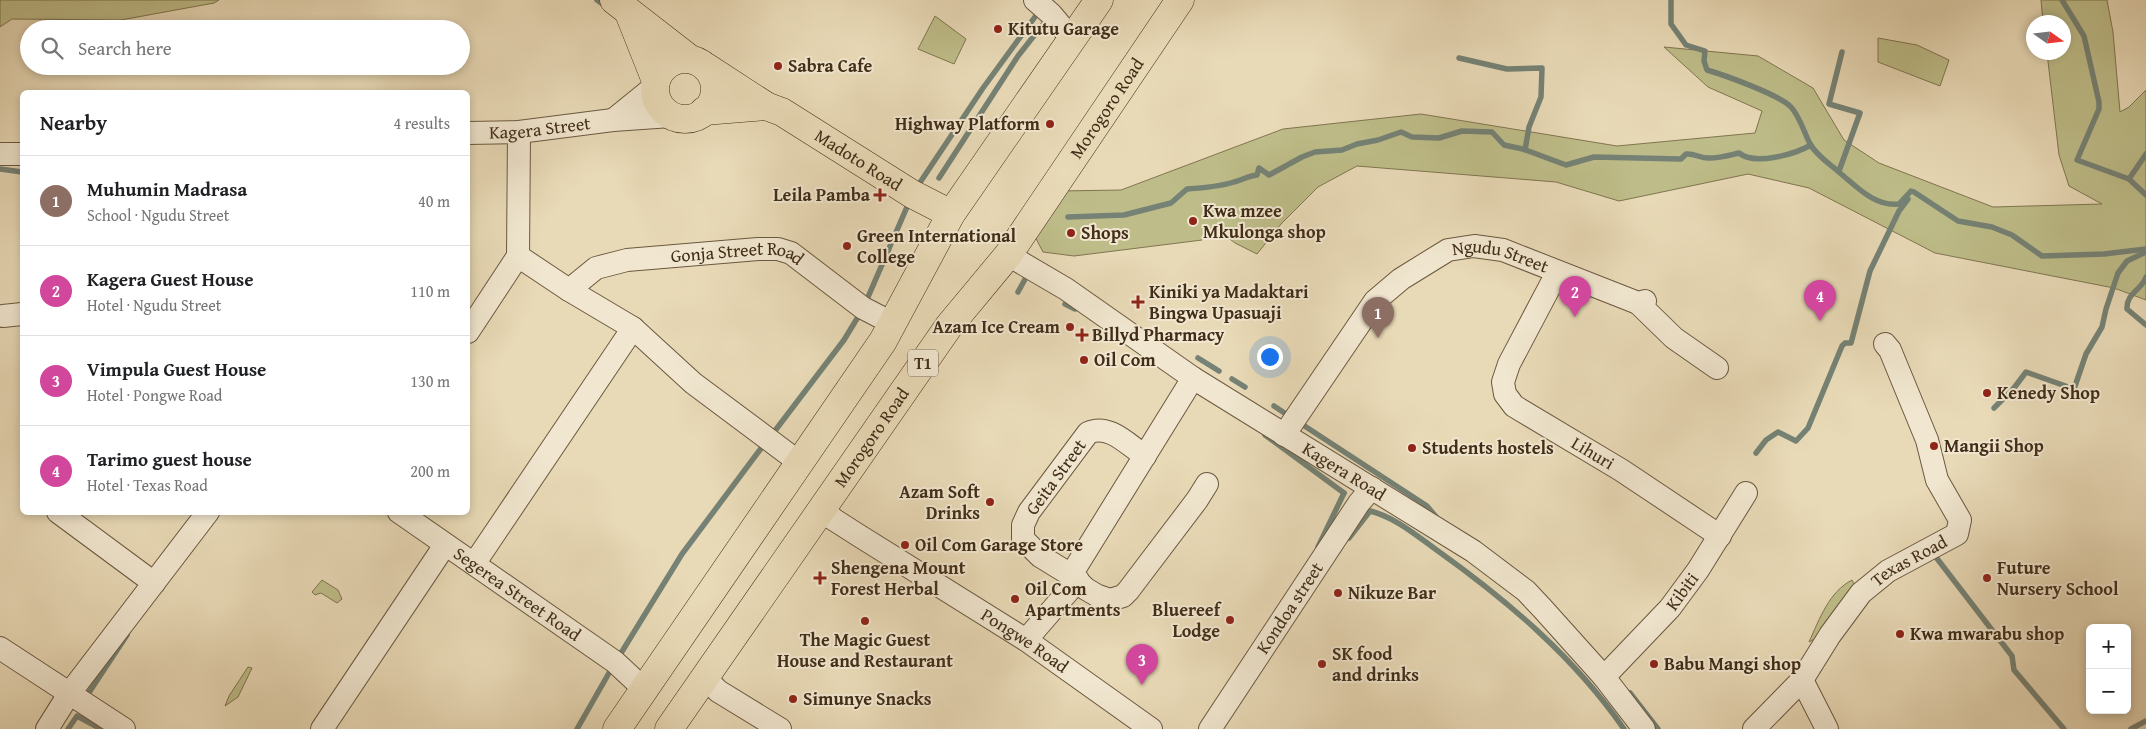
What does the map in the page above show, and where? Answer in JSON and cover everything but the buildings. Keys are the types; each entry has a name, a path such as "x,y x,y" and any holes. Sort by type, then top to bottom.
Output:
{"main road":[{"path":"617,729 639,684 800,463 883,341 952,214 1099,0"},
{"name":"Morogoro Road","path":"669,729 949,326 1008,256 1180,0"},
{"name":"Madoto Road","path":"622,7 698,63 766,106 782,112 912,194 952,214"},
{"name":"Madoto Road","path":"622,7 655,84"},
{"path":"683,58 698,63 711,74 715,91 713,100 704,111 689,119 671,116 666,112 657,100 655,84 663,68 669,63 683,58"},
{"name":"Madoto Road","path":"704,111 766,106"}],"street":[{"path":"1034,0 1051,14 1072,39"},
{"name":"Kagera Street","path":"612,120 655,84"},
{"name":"Kagera Street","path":"470,133 520,132 612,120 671,116"},
{"path":"470,329 518,256 520,132"},
{"path":"0,154 20,154"},
{"name":"Ngudu Street","path":"1284,435 1375,301 1400,280 1448,250 1474,246 1503,250 1557,273 1642,302 1674,338 1717,368"},
{"name":"Gonja Street Road","path":"569,290 596,268 627,260 778,249 791,253 863,308 892,322"},
{"path":"518,256 569,290 633,328 693,383 800,463"},
{"name":"Kagera Road","path":"1008,256 1066,288 1193,378 1473,551 1526,591 1572,639 1644,729"},
{"name":"Lihuri","path":"1557,273 1509,364 1503,382 1505,394 1514,406 1621,470 1720,536"},
{"path":"474,564 633,328"},
{"name":"Texas Road","path":"1754,729 1802,680 1830,635 1861,593 1888,571 1958,534 1960,520 1937,480 1927,440 1890,350 1885,344"},
{"path":"1026,640 1070,574 1193,378"},
{"name":"Geita Street","path":"1070,574 1040,556 1023,539 1023,525 1028,512 1083,438 1094,430 1108,431 1145,456"},
{"path":"1070,574 1086,589 1098,596 1110,600 1123,596 1191,508 1207,484"},
{"name":"Kondoa street","path":"1210,729 1359,503 1372,488"},
{"name":"Kibiti","path":"1604,677 1670,608 1698,570 1746,493"},
{"name":"Pongwe Road","path":"823,508 833,519 1026,640 1151,729"},
{"path":"62,515 154,583"},
{"path":"47,729 70,694 206,515"},
{"name":"Segerea Street Road","path":"403,515 615,662 639,684"},
{"path":"322,729 445,545"},
{"path":"0,648 124,729"},
{"path":"704,676 718,691 780,729"},
{"path":"1802,680 1827,729"}],"shaded area":[{"path":"0,0 219,0 214,3 121,20 12,19 0,27"},
{"path":"2041,0 2107,0 2113,32 2120,112 2129,107 2146,90 2146,300 2114,288 1935,253 1809,188 1748,174 1619,201 1556,182 1357,166 1318,187 1281,224 1257,254 1235,243 1213,226 1202,240 1074,256 1043,252 1031,229 1059,191 1121,190 1283,129 1421,114 1617,146 1755,133 1762,111 1708,87 1664,47 1758,56 1813,88 1844,140 1879,163 1993,207 2102,204 2069,186 2059,155 2048,60 2071,60 2071,15 2042,15"},
{"path":"935,16 966,39 954,64 918,49"},
{"path":"1878,38 1917,45 1949,60 1940,86 1878,62"},
{"path":"322,580 338,590 342,599 337,603 321,593 315,595 312,592"},
{"path":"1852,580 1856,588 1818,637 1809,642 1826,606 1837,591"},
{"path":"248,667 252,668 238,697 225,706 229,696"}],"waterway":[{"path":"597,0 607,7"},
{"path":"1671,0 1671,24 1686,45 1705,51 1704,61 1707,70 1751,86 1785,102 1797,115 1810,144 1817,153 1860,190 1874,199 1890,204 1899,204 1911,191 1914,192 1958,221 1992,227 2012,235 2042,256 2104,254 2146,249"},
{"path":"2062,0 2084,36 2099,102 2099,109 2077,160 2129,179"},
{"path":"917,187 983,88 1040,10"},
{"path":"939,178 1018,56 1048,18"},
{"path":"1839,171 1860,113 1829,104 1842,52"},
{"path":"1459,58 1507,69 1542,68 1541,97 1529,127 1525,150"},
{"path":"1068,217 1124,215 1171,203 1187,189 1205,188 1237,181 1257,175 1259,168 1269,175 1315,152 1342,150 1401,132 1412,137 1439,138 1462,131 1492,132 1504,145 1523,149 1566,165 1594,157 1681,159 1686,154 1707,158 1739,153 1746,157 1765,159 1795,152 1811,145"},
{"path":"2146,154 2129,179 2146,195"},
{"path":"0,169 20,172"},
{"path":"1756,453 1766,440 1778,432 1796,441 1808,428 1842,346 1845,343 1851,343 1870,271 1899,211 1908,199"},
{"path":"865,304 910,200"},
{"path":"1994,408 2014,388 2026,372 2074,389 2086,354 2102,327 2118,273 2127,261 2146,252"},
{"path":"1018,292 1029,272"},
{"path":"2146,277 2127,304 2127,309 2146,325"},
{"path":"1065,304 1075,309"},
{"path":"771,436 844,340 861,312"},
{"path":"1198,358 1219,371"},
{"path":"1232,379 1245,387"},
{"path":"1274,406 1286,414"},
{"path":"1300,423 1427,506 1437,518"},
{"path":"1265,435 1344,493"},
{"path":"618,658 682,554 765,443"},
{"path":"1318,547 1344,493"},
{"path":"1349,538 1370,511 1397,522 1414,533 1490,590 1539,632 1584,678 1624,729"},
{"path":"1932,552 2012,656 2014,670 2064,729"},
{"path":"86,697 127,635"},
{"path":"577,729 613,666"},
{"path":"1630,693 1658,729"},
{"path":"68,729 77,716 101,729"},
{"path":"2131,729 2146,721"}],"place":[{"name":"Kitutu Garage","path":"998,29"},
{"name":"Sabra Cafe","path":"778,66"},
{"name":"Highway Platform","path":"1050,124"},
{"name":"Leila Pamba","path":"880,195"},
{"name":"Kwa mzee Mkulonga shop","path":"1193,221"},
{"name":"Shops","path":"1071,233"},
{"name":"Green International College","path":"847,246"},
{"name":"Kiniki ya Madaktari Bingwa Upasuaji","path":"1138,302"},
{"name":"Kagera Guest House","path":"1575,317"},
{"name":"Tarimo guest house","path":"1820,321"},
{"name":"Azam Ice Cream","path":"1070,327"},
{"name":"Billyd Pharmacy","path":"1082,335"},
{"name":"Muhumin Madrasa","path":"1378,338"},
{"name":"Oil Com","path":"1084,360"},
{"name":"Kenedy Shop","path":"1987,393"},
{"name":"Mangii Shop","path":"1934,446"},
{"name":"Students hostels","path":"1412,448"},
{"name":"Azam Soft Drinks","path":"990,502"},
{"name":"Oil Com Garage Store","path":"905,545"},
{"name":"Shengena Mount Forest Herbal","path":"820,578"},
{"name":"Future Nursery School","path":"1987,578"},
{"name":"Nikuze Bar","path":"1338,593"},
{"name":"Oil Com Apartments","path":"1015,599"},
{"name":"Bluereef Lodge","path":"1230,620"},
{"name":"The Magic Guest House and Restaurant","path":"865,621"},
{"name":"Kwa mwarabu shop","path":"1900,634"},
{"name":"SK food and drinks","path":"1322,664"},
{"name":"Babu Mangi shop","path":"1654,664"},
{"name":"Vimpula Guest House","path":"1142,685"},
{"name":"Simunye Snacks","path":"793,699"}]}
